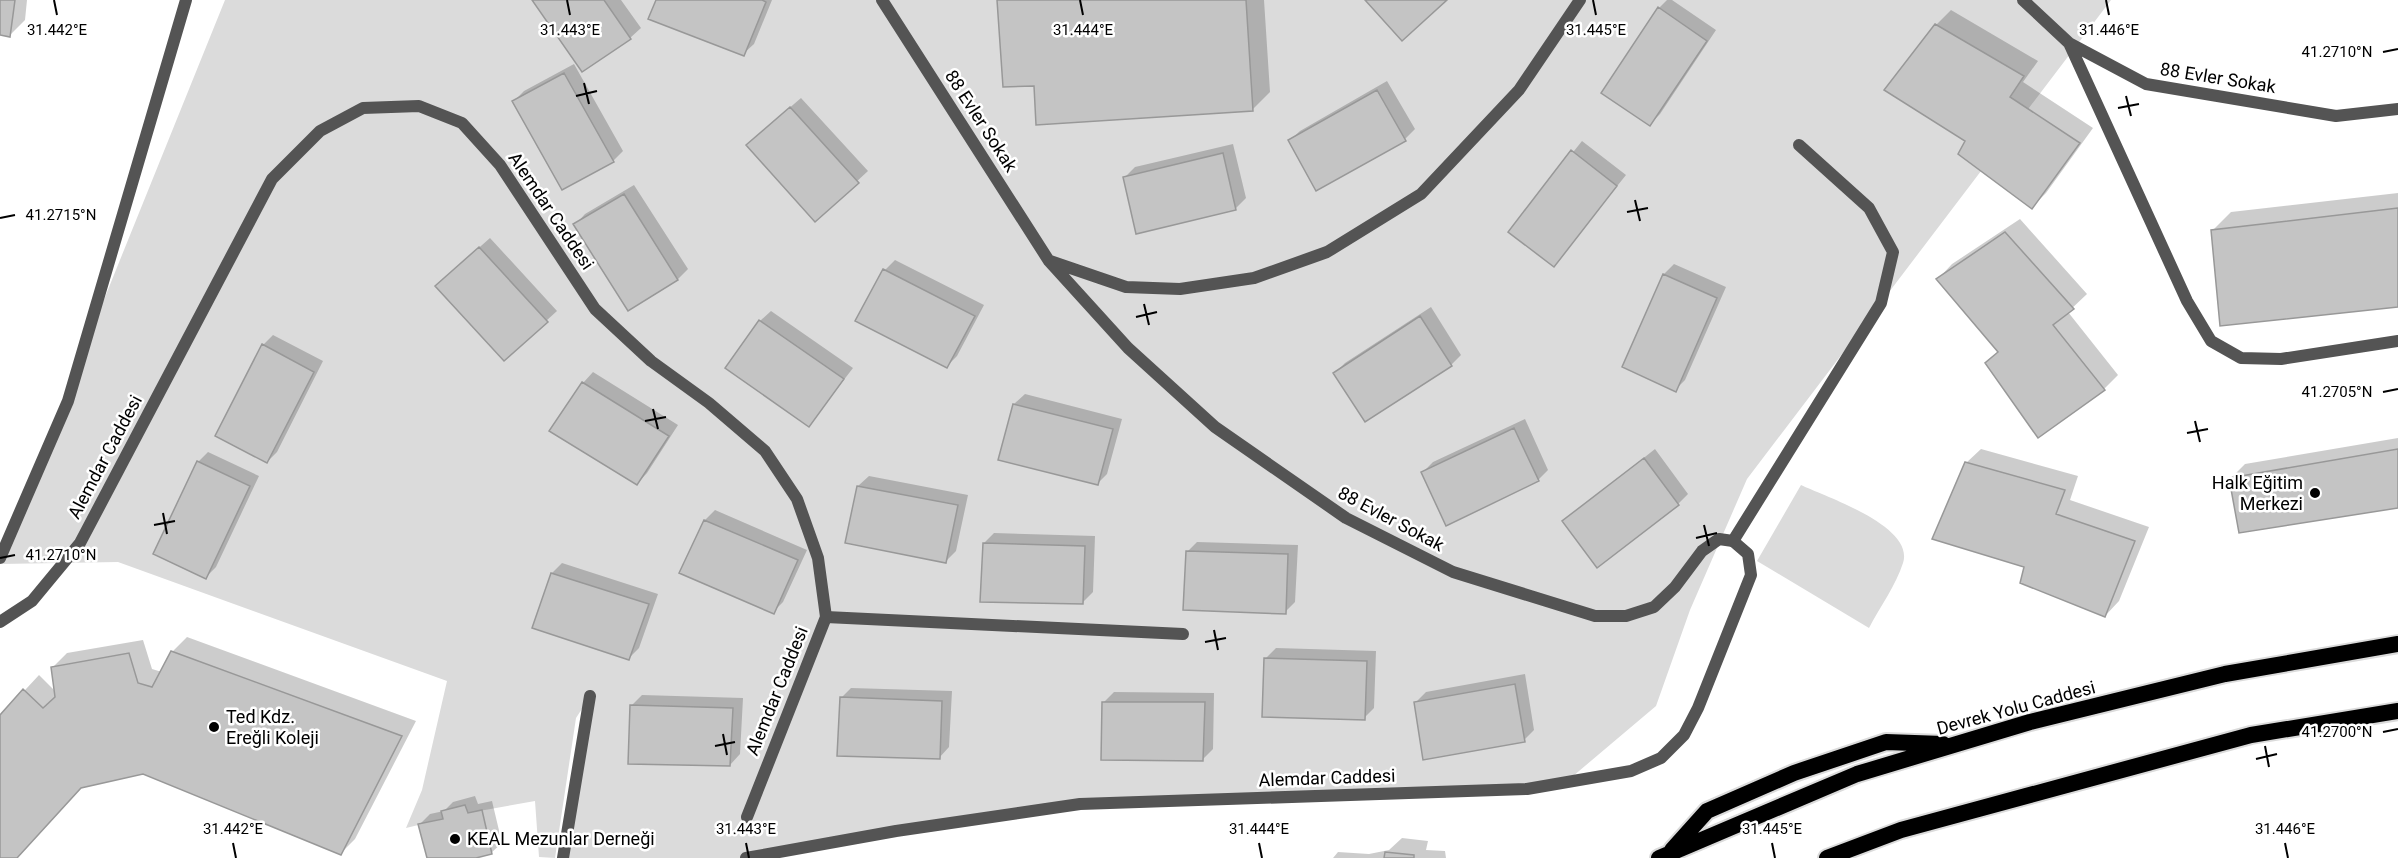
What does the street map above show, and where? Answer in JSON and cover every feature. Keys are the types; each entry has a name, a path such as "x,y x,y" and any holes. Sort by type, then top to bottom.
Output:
{"highway":[{"name":"Devrek Yolu Caddesi","path":"1664,856 1857,774 2030,722 2225,674 2398,644"},
{"path":"1827,858 1901,830 2251,735 2398,711"},
{"path":"1664,856 1707,811 1794,773 1886,742 1956,744"}],"street":[{"path":"0,558 68,401 186,0"},
{"name":"88 Evler Sokak","path":"882,0 1049,261 1128,348 1215,427 1346,518 1453,572 1595,616 1626,616 1654,607 1674,587 1702,551 1719,539 1733,541"},
{"path":"1049,261 1126,287 1180,289 1254,278 1327,252 1421,194 1519,90 1580,0"},
{"name":"88 Evler Sokak","path":"2023,0 2069,43 2146,84 2336,116 2398,109"},
{"path":"2069,43 2187,301 2211,341 2241,358 2281,359 2398,341"},
{"name":"Alemdar Caddesi","path":"0,622 32,601 80,543 272,179 320,131 363,108 419,106 462,123 500,165 595,309 651,361 709,404 765,452 797,499 818,558 826,617 747,817"},
{"path":"1733,541 1881,303 1893,252 1869,208 1800,145"},
{"name":"Alemdar Caddesi","path":"746,858 896,831 1080,804 1527,789 1631,771 1661,758 1684,735 1698,708 1751,575 1749,554 1733,541"},
{"path":"826,617 1183,634"},
{"path":"563,858 590,696"}],"shaded area":[{"path":"225,0 2111,0 1747,479 1690,610 1656,706 1566,782 1080,804 748,858 563,858 589,698 576,718 555,858 539,857 535,801 468,813 464,805 442,811 443,819 406,828 422,790 447,681 118,562 0,564 0,557"},
{"path":"1801,485 1847,505 1883,525 1896,537 1903,550 1903,563 1900,571 1869,628 1757,561"}],"building":[{"path":"0,0 15,0 10,37 0,35"},
{"path":"532,0 604,0 631,39 582,72"},
{"path":"656,0 762,0 766,2 744,56 648,19"},
{"path":"997,0 1246,0 1253,111 1036,125 1034,86 1003,87"},
{"path":"1365,0 1447,0 1402,41"},
{"path":"1658,7 1707,41 1650,126 1601,93"},
{"path":"1935,24 2024,76 2010,97 2080,143 2032,209 1958,154 1965,141 1884,90"},
{"path":"564,73 614,162 562,190 512,101"},
{"path":"1377,90 1406,141 1316,191 1288,140"},
{"path":"790,107 859,183 815,222 746,145"},
{"path":"1571,150 1617,186 1554,267 1508,232"},
{"path":"1223,153 1236,210 1136,234 1123,177"},
{"path":"624,194 678,280 628,311 573,224"},
{"path":"2398,208 2398,307 2220,326 2211,230"},
{"path":"2005,232 2074,309 2053,325 2105,390 2038,438 1985,363 1998,352 1936,279"},
{"path":"479,247 548,322 504,361 435,286"},
{"path":"883,269 975,316 947,368 855,321"},
{"path":"1663,274 1717,298 1676,392 1622,367"},
{"path":"1420,316 1452,366 1365,422 1333,373"},
{"path":"759,320 844,379 809,427 725,368"},
{"path":"262,344 314,372 267,463 215,436"},
{"path":"582,382 669,436 637,485 549,431"},
{"path":"1013,404 1113,429 1098,485 998,460"},
{"path":"1514,428 1539,481 1446,526 1421,472"},
{"name":"Halk Eğitim Merkezi","path":"2398,449 2398,508 2239,533 2229,478"},
{"path":"1644,458 1679,505 1597,568 1562,521"},
{"path":"197,461 250,486 206,579 153,554"},
{"path":"1965,462 2065,490 2056,514 2135,541 2105,617 2020,583 2024,567 1932,539"},
{"path":"857,486 958,505 946,563 845,543"},
{"path":"704,520 798,560 774,614 679,573"},
{"path":"983,543 1085,546 1083,604 980,602"},
{"path":"1186,551 1288,554 1286,614 1183,610"},
{"path":"551,573 649,604 629,660 532,628"},
{"path":"171,651 402,736 341,855 143,774 81,788 17,858 0,858 0,715 23,689 43,708 55,697 51,667 129,653 138,683 152,687"},
{"path":"1264,658 1367,661 1365,720 1262,717"},
{"path":"1515,684 1525,742 1423,760 1414,702"},
{"path":"840,697 942,701 940,759 837,756"},
{"path":"1102,702 1205,702 1203,761 1101,760"},
{"path":"630,705 733,708 730,766 628,764"},
{"name":"KEAL Mezunlar Derneği","path":"465,805 468,813 482,810 492,854 476,858 427,858 418,824 443,819 441,811"},
{"path":"1385,852 1414,855 1414,858 1384,858"}],"place":[{"name":"Halk Eğitim Merkezi","path":"2315,493"},
{"name":"Ted Kdz. Ereğli Koleji","path":"214,727"},
{"name":"KEAL Mezunlar Derneği","path":"455,839"}]}
